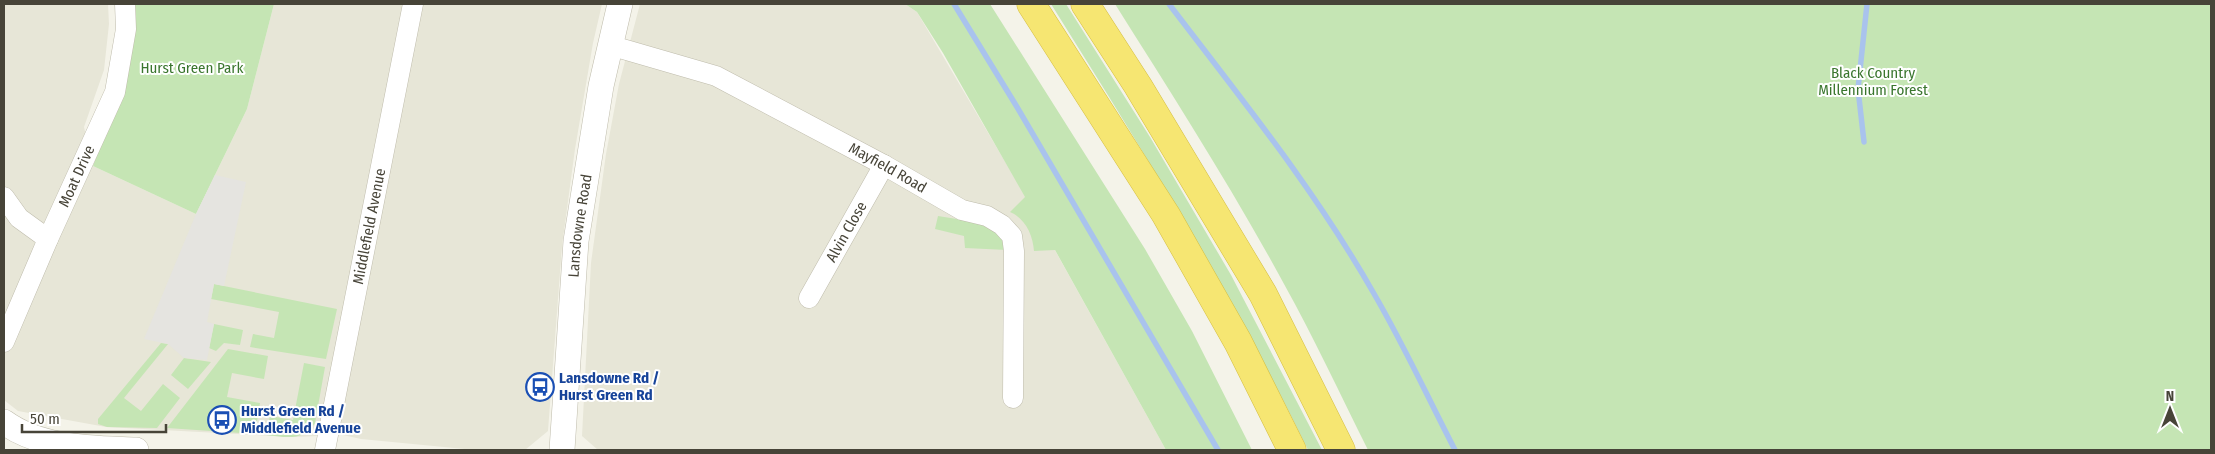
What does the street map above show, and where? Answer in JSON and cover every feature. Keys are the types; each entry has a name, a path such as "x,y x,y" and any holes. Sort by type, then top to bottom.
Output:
{"highway":[{"path":"1031,4 1166,215 1238,342 1292,450"},
{"path":"1085,4 1138,86 1263,294 1341,450"}],"street":[{"name":"Moat Drive","path":"4,342 48,239 115,92 126,29 125,4"},
{"name":"Middlefield Avenue","path":"325,450 413,4"},
{"name":"Lansdowne Road","path":"562,450 576,241 610,45 620,4"},
{"name":"Mayfield Road","path":"610,45 716,76 884,165 962,210 987,216 1002,225 1012,236 1014,251 1013,398"},
{"name":"Alvin Close","path":"809,298 884,165"},
{"path":"4,197 19,218 48,239"},
{"path":"4,422 38,440 89,448 136,450"}],"shaded area":[{"path":"4,4 108,4 109,24 104,70 84,127 93,166 196,214 247,109 274,4 602,4 593,43 575,149 562,246 548,431 525,450 475,450 361,439 343,435 293,437 106,427 18,411 4,400"},
{"path":"640,4 905,4 917,12 1017,182 1166,450 598,450 582,436 591,263 606,154 619,84"},
{"path":"215,175 246,182 224,286 214,284 207,322 214,324 207,360 184,358 168,344 144,339 196,214"}],"green space":[{"name":"Hurst Green Park","path":"133,4 274,4 247,109 196,214 93,166 105,132"},
{"path":"905,4 990,4 1145,249 1192,331 1252,450 1166,450 1055,250 1034,251 1032,239 1024,223 1010,212 1025,197 943,53 917,12"},
{"path":"1051,4 1066,4 1150,137 1231,275 1322,450 1308,450 1249,335 1186,223"},
{"name":"Black Country Millennium Forest","path":"1115,4 2211,4 2211,450 1368,450 1306,325 1264,248 1202,143"},
{"path":"938,216 988,224 997,229 1007,250 965,248 964,236 935,229"},
{"path":"214,284 337,309 326,359 250,347 253,334 274,338 279,312 211,299"},
{"path":"214,324 243,330 240,345 224,343 216,351 209,348"},
{"path":"161,343 168,344 124,398 141,411 163,384 180,398 157,428 107,427 98,424 98,419"},
{"path":"228,349 268,356 264,379 232,373 227,397 260,403 255,434 167,428"},
{"path":"184,358 211,362 188,389 171,375"},
{"path":"304,363 325,367 315,423 311,429 300,436 266,435 270,416 293,420"}],"waterway":[{"path":"954,4 1017,107 1218,450"},
{"path":"1169,4 1276,145 1327,217 1395,331 1455,450"},
{"path":"1864,142 1858,89 1867,4"}],"place":[{"name":"Lansdowne Rd / Hurst Green Rd","path":"540,387"},
{"name":"Hurst Green Rd / Middlefield Avenue","path":"222,420"}]}
